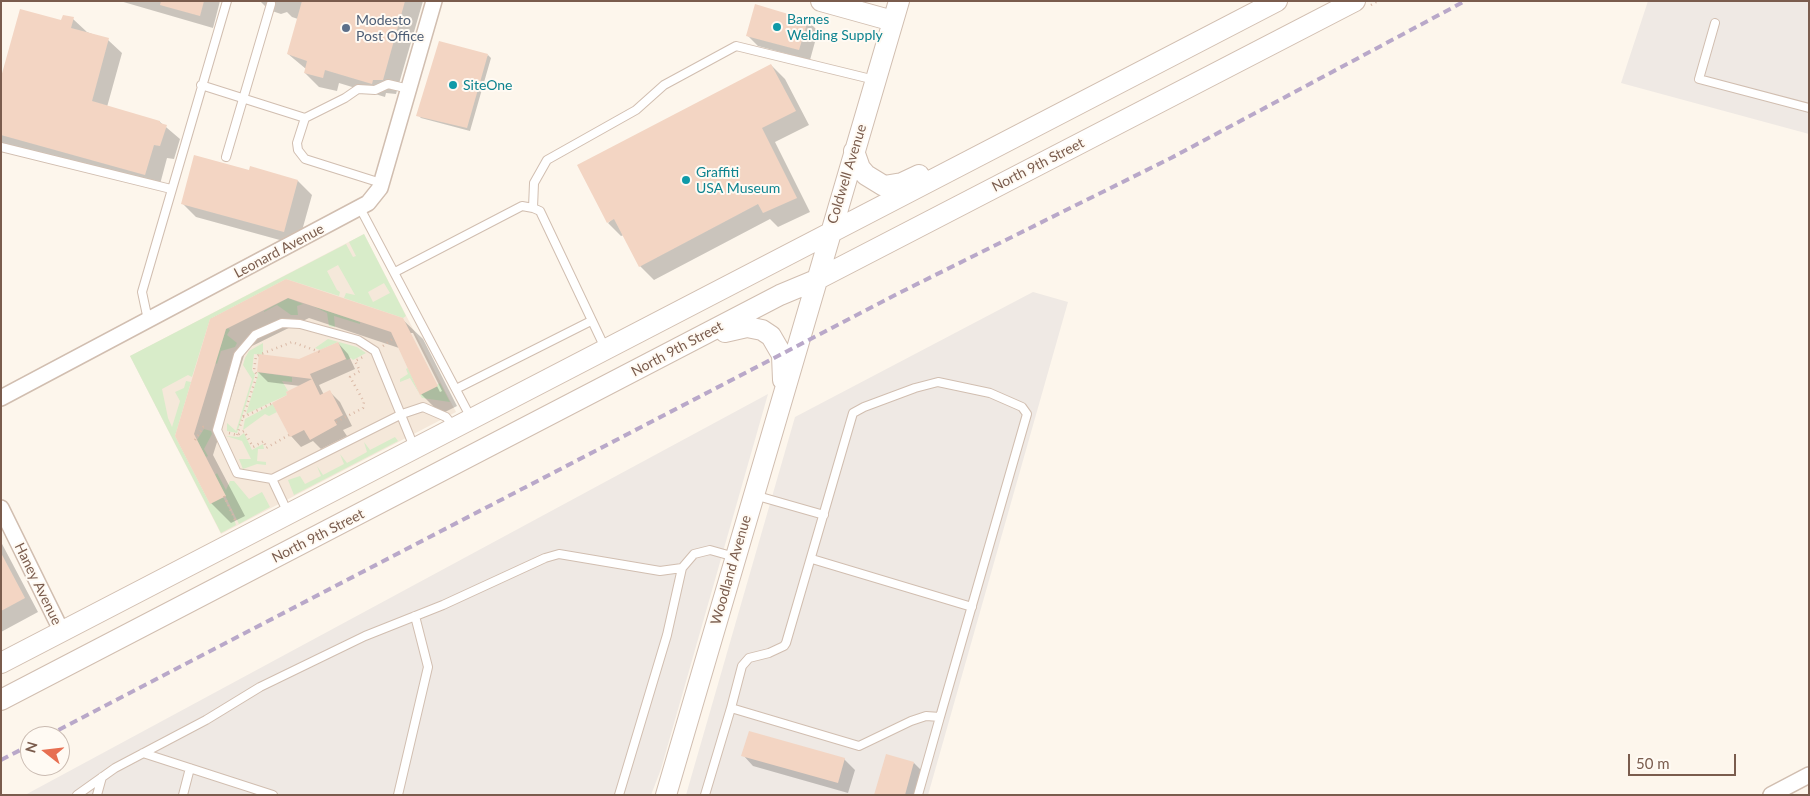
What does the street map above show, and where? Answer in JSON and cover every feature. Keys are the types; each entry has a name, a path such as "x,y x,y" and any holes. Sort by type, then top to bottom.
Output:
{"street":[{"name":"Leonard Avenue","path":"1,398 360,208 376,194 382,183 434,1"},
{"path":"821,1 893,21"},
{"name":"Coldwell Avenue","path":"797,346 899,1"},
{"path":"1,663 829,236 1277,1"},
{"name":"North 9th Street","path":"1,700 780,295 816,280 1355,1"},
{"path":"854,151 860,168 866,175 878,183 891,186 902,183 968,150 990,151"},
{"path":"658,360 665,361 727,331 747,327 758,328 771,336 782,355 782,395"},
{"name":"Woodland Avenue","path":"666,795 797,346"},
{"name":"Haney Avenue","path":"1,508 62,632"},
{"path":"1771,795 1809,775"}],"lane":[{"path":"148,320 142,292 227,1"},
{"path":"226,157 271,4"},
{"path":"1715,23 1698,79 1809,108"},
{"path":"533,208 534,183 546,160 636,110 664,85 736,46 875,80"},
{"path":"201,85 304,118 345,98 358,89 375,90 388,84 409,89"},
{"path":"304,118 296,143 298,150 305,159 382,183"},
{"path":"1,147 171,189"},
{"path":"395,272 522,206 533,208 540,211 606,351"},
{"path":"360,208 456,389 464,424"},
{"path":"456,389 591,321"},
{"path":"415,449 402,414 375,351 358,340 300,324 282,323 255,335 238,355 218,430 237,473 272,479 402,414 422,406 464,424"},
{"path":"705,795 732,708 742,666 750,658 784,646 786,643 812,560 853,413 864,406 938,382 990,393 1022,407 1027,414 918,795"},
{"path":"272,479 289,515"},
{"path":"753,494 824,515"},
{"path":"619,795 667,635 682,568 694,554 710,550 735,557"},
{"path":"78,795 102,777 206,720 260,686 365,636 415,616 545,558 559,554 660,571 682,568"},
{"path":"812,560 972,607"},
{"path":"398,795 428,667 415,616"},
{"path":"732,708 859,746 926,716 940,717"},
{"path":"143,753 273,795"},
{"path":"183,795 190,768"},
{"path":"98,795 102,777"}],"path":[{"path":"382,347 395,337"},
{"path":"237,435 256,375 254,370 256,356 292,342 320,352"},
{"path":"336,422 363,408 364,402 350,377 360,371 355,361 367,355"},
{"path":"243,417 273,403"},
{"path":"196,440 203,427 237,435 244,431 253,447 264,442 266,448 289,435"},
{"path":"224,496 237,526"}],"shaded area":[{"path":"1648,1 1809,1 1809,134 1621,83"},
{"path":"364,234 456,412 221,534 130,356"},
{"path":"1033,292 1068,302 928,795 686,795 795,417"},
{"path":"768,394 661,769 651,795 25,795 60,776 70,776 70,771"}],"green space":[{"path":"364,234 406,316 403,318 344,298 346,293 355,295 338,265 327,271 340,292 339,296 286,279 210,319 192,377 188,375 162,389 168,418 172,427 180,401 175,392 184,388 186,381 191,382 175,436 210,504 223,497 233,516 236,525 221,533 130,356 346,244 353,257 356,256 349,242","holes":["384,283 390,293 373,302 368,292"]},
{"path":"288,298 303,304 297,306 298,315 291,315 277,305 264,312 264,311"},
{"path":"313,306 360,322 360,324 334,316 335,327 329,326 327,313"},
{"path":"226,329 230,330 227,335 237,343 235,347 221,351 217,364 215,363"},
{"path":"328,339 357,347 366,353 353,360 351,358 347,360 338,342 320,350 315,348"},
{"path":"263,343 263,355 254,354 252,370 255,375 237,433 227,431 227,423 236,431 252,379 243,365 245,358 249,351"},
{"path":"408,368 419,394 410,378 400,382 400,379 408,374 406,369"},
{"path":"257,372 292,377 292,382 282,381 288,391 286,392 287,395 246,414 258,375"},
{"path":"440,383 450,402 422,398 420,395"},
{"path":"273,404 277,412 269,416 265,414 243,430 245,419"},
{"path":"204,429 211,431 212,434 204,449 208,456 206,457 197,440"},
{"path":"244,433 252,450 263,444 264,449 258,449 257,461 266,462 266,465 257,464 243,469 239,459 251,459 242,441 226,436 239,437"},
{"path":"395,437 398,441 294,495 288,480 300,476 305,484 321,476 317,466 323,475 344,464 340,454 347,463 367,452 364,442 370,450"},
{"path":"217,473 226,490 230,481 234,481 249,499 262,492 270,507 239,524 215,475"}],"building":[{"path":"161,1 204,1 200,16 160,5"},
{"name":"Modesto Post Office","path":"302,1 405,1 383,80 373,80 372,84 325,70 323,78 304,73 307,61 287,54"},
{"name":"Barnes Welding Supply","path":"755,4 808,20 799,50 746,36"},
{"path":"20,9 61,20 63,15 74,17 71,28 109,38 92,101 160,121 160,123 167,125 160,146 154,145 145,175 1,135 1,77"},
{"name":"SiteOne","path":"439,41 488,54 467,128 416,116"},
{"name":"Graffiti USA Museum","path":"771,64 796,111 762,128 797,198 763,213 758,204 639,267 614,219 607,223 577,165"},
{"path":"194,155 249,170 250,166 298,180 284,232 181,204"},
{"path":"286,279 403,318 438,386 420,395 391,332 288,298 226,329 194,434 226,496 210,504 175,436 210,319"},
{"path":"338,342 346,359 310,374 320,395 330,390 343,415 334,420 337,425 310,440 304,430 290,437 272,403 287,395 286,392 312,379 257,372 259,354 299,359"},
{"path":"1,553 25,598 1,611"},
{"path":"749,731 845,758 838,783 741,756"},
{"path":"886,754 914,762 905,795 874,795"}],"railway":[{"path":"66,726 897,294 1171,158 1465,1"},
{"path":"1,760 20,750"}],"place":[{"name":"Barnes Welding Supply","path":"777,27"},
{"name":"Modesto Post Office","path":"346,28"},
{"name":"SiteOne","path":"453,85"},
{"name":"Graffiti USA Museum","path":"686,180"}]}
